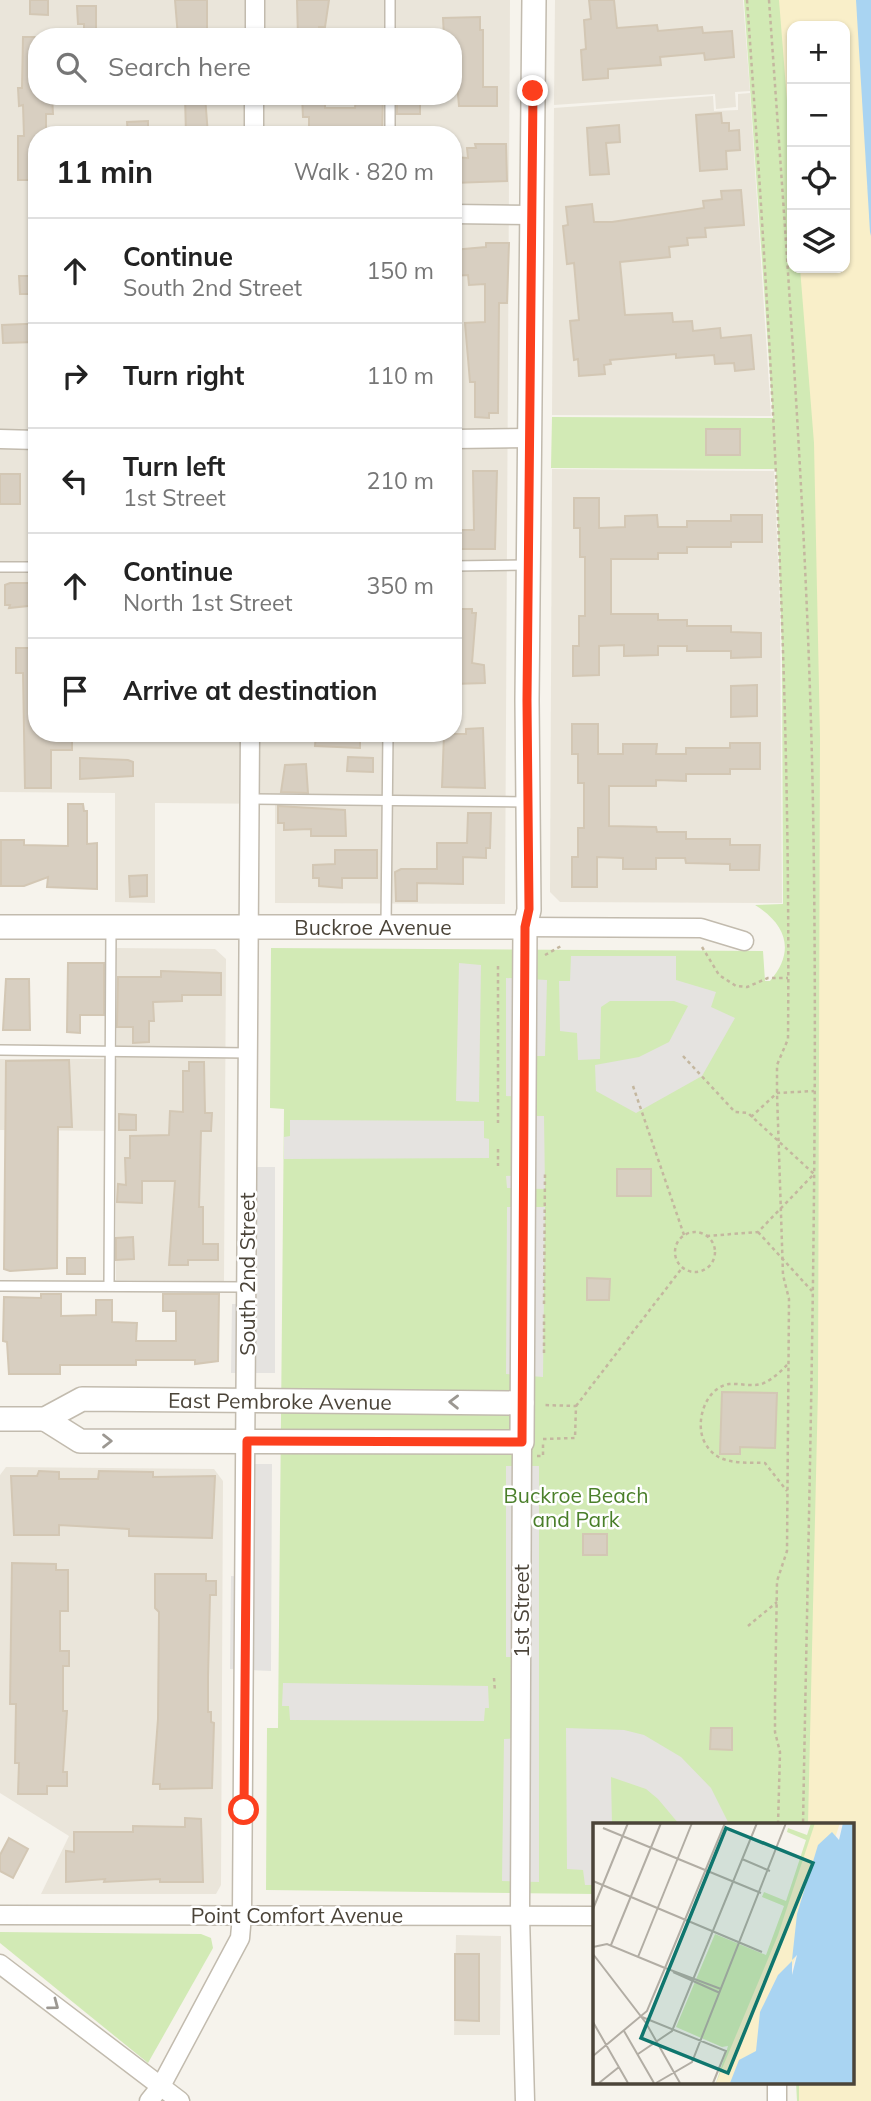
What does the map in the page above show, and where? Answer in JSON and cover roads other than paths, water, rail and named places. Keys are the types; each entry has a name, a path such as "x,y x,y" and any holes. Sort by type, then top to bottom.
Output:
{"street":[{"path":"255,0 255,28"},
{"name":"1st Street","path":"525,2101 520,1916 532,1441 525,927 529,909 534,0"},
{"path":"254,105 254,126"},
{"path":"462,214 533,215"},
{"path":"462,439 531,438"},
{"path":"0,439 28,440"},
{"name":"South 2nd Street","path":"149,2101 161,2086 240,1938 242,1915 250,742"},
{"name":"Buckroe Avenue","path":"0,928 701,928 744,941"},
{"name":"East Pembroke Avenue","path":"0,1419 44,1419 82,1399 532,1404"},
{"name":"East Pembroke Avenue","path":"44,1419 80,1441 532,1441"},
{"name":"Point Comfort Avenue","path":"0,1914 593,1916"},
{"path":"0,1964 180,2101"}],"lane":[{"path":"390,0 390,28"},
{"path":"390,105 390,126"},
{"path":"462,566 530,565"},
{"path":"0,567 28,567"},
{"path":"386,926 388,742"},
{"path":"251,799 529,802"},
{"path":"109,1286 111,927"},
{"path":"0,1050 248,1053"},
{"path":"0,1286 247,1287"}],"water":[{"path":"856,0 871,0 871,236 870,232"}],"park label":[{"name":"Buckroe Beach and Park","path":"576,1507"}]}
